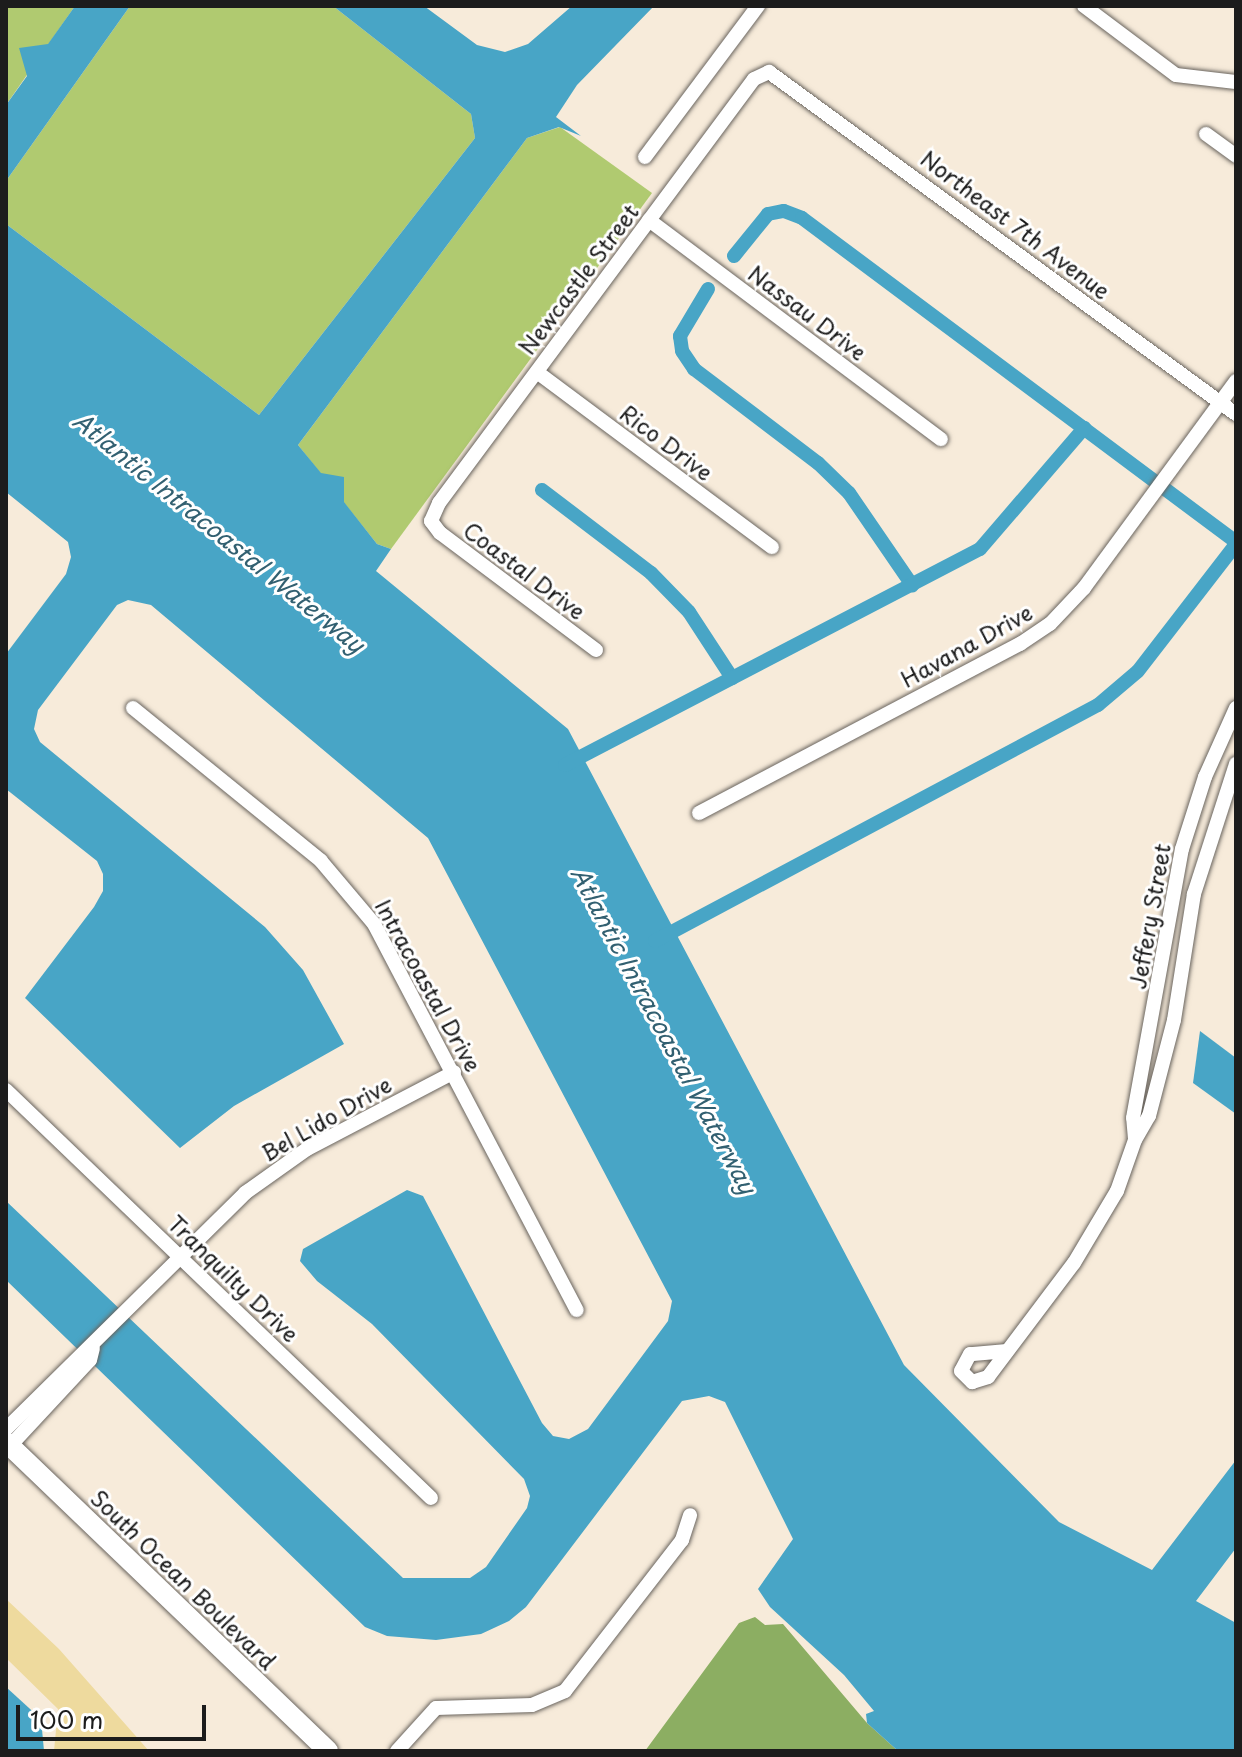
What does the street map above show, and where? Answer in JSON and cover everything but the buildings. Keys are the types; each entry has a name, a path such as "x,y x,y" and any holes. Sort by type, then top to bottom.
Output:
{"main road":[{"name":"South Ocean Boulevard","path":"7,1439 328,1751"}],"street":[{"path":"645,157 758,6"},
{"path":"1084,6 1176,75 1236,82"},
{"name":"Newcastle Street","path":"431,521 754,79 769,72"},
{"name":"Northeast 7th Avenue","path":"769,72 1236,414"},
{"path":"1206,134 1236,156"},
{"name":"Nassau Drive","path":"649,220 941,439"},
{"name":"Rico Drive","path":"537,372 772,547"},
{"name":"Havana Drive","path":"699,813 1031,638 1068,607 1236,381"},
{"name":"Coastal Drive","path":"431,521 440,533 596,650"},
{"name":"Intracoastal Drive","path":"133,708 338,878 386,944 577,1310"},
{"name":"Jeffery Street","path":"1135,1140 1133,1118 1173,889 1194,808 1236,708"},
{"name":"Jeffery Street","path":"1007,1351 1095,1229 1117,1191 1135,1140 1149,1116 1163,1066 1194,894 1236,764"},
{"name":"Bel Lido Drive","path":"7,1439 179,1256 275,1170 454,1072"},
{"name":"Tranquilty Drive","path":"6,1090 431,1498"},
{"path":"397,1751 436,1708 532,1705 565,1691 682,1540 690,1515"}],"green space":[{"path":"6,6 75,6 6,105"},
{"path":"130,6 333,6 471,114 475,138 259,415 6,224 6,181"},
{"path":"560,127 652,193 391,549 377,544 298,445 527,138"},
{"path":"755,1617 765,1625 783,1624 867,1723 898,1751 645,1751 739,1623"}],"sand":[{"path":"6,1599 59,1649 149,1751 54,1751 58,1709 6,1658"}],"water":[{"path":"75,6 130,6 6,181 6,105 27,76 19,48 48,44"},
{"name":"Atlantic Intracoastal Waterway","path":"333,6 424,6 477,45 505,52 528,44 572,6 654,6 577,85 556,117 581,136 559,127 527,138 298,445 321,473 344,477 344,502 377,544 391,549 376,571 568,729 904,1365 1059,1522 1152,1570 1236,1460 1236,1548 1196,1601 1236,1623 1236,1751 898,1751 867,1723 866,1714 874,1711 844,1675 770,1607 758,1589 793,1539 725,1402 709,1396 682,1401 526,1607 509,1621 481,1634 436,1640 387,1636 365,1627 6,1280 6,1201 403,1578 470,1578 486,1567 527,1508 530,1496 524,1479 372,1324 317,1281 300,1261 303,1249 407,1190 423,1196 542,1423 553,1436 569,1439 588,1429 668,1321 672,1301 428,838 151,605 128,600 117,605 38,710 34,729 40,742 265,927 303,970 344,1044 234,1106 180,1148 25,998 94,907 103,891 103,874 97,861 6,789 6,654 66,574 71,557 68,542 6,492 6,224 259,415 475,138 471,114"},
{"path":"1200,1031 1236,1058 1236,1114 1193,1083"},
{"path":"6,1687 41,1719 44,1751 6,1751"}],"waterway":[{"path":"734,256 768,214 784,211 802,218 1236,542"},
{"path":"708,289 680,336 682,351 694,369 818,463 849,493 912,585"},
{"path":"565,765 980,549 1084,428"},
{"path":"542,490 651,573 689,612 732,678"},
{"path":"655,941 1098,705 1138,671 1236,544"}]}
